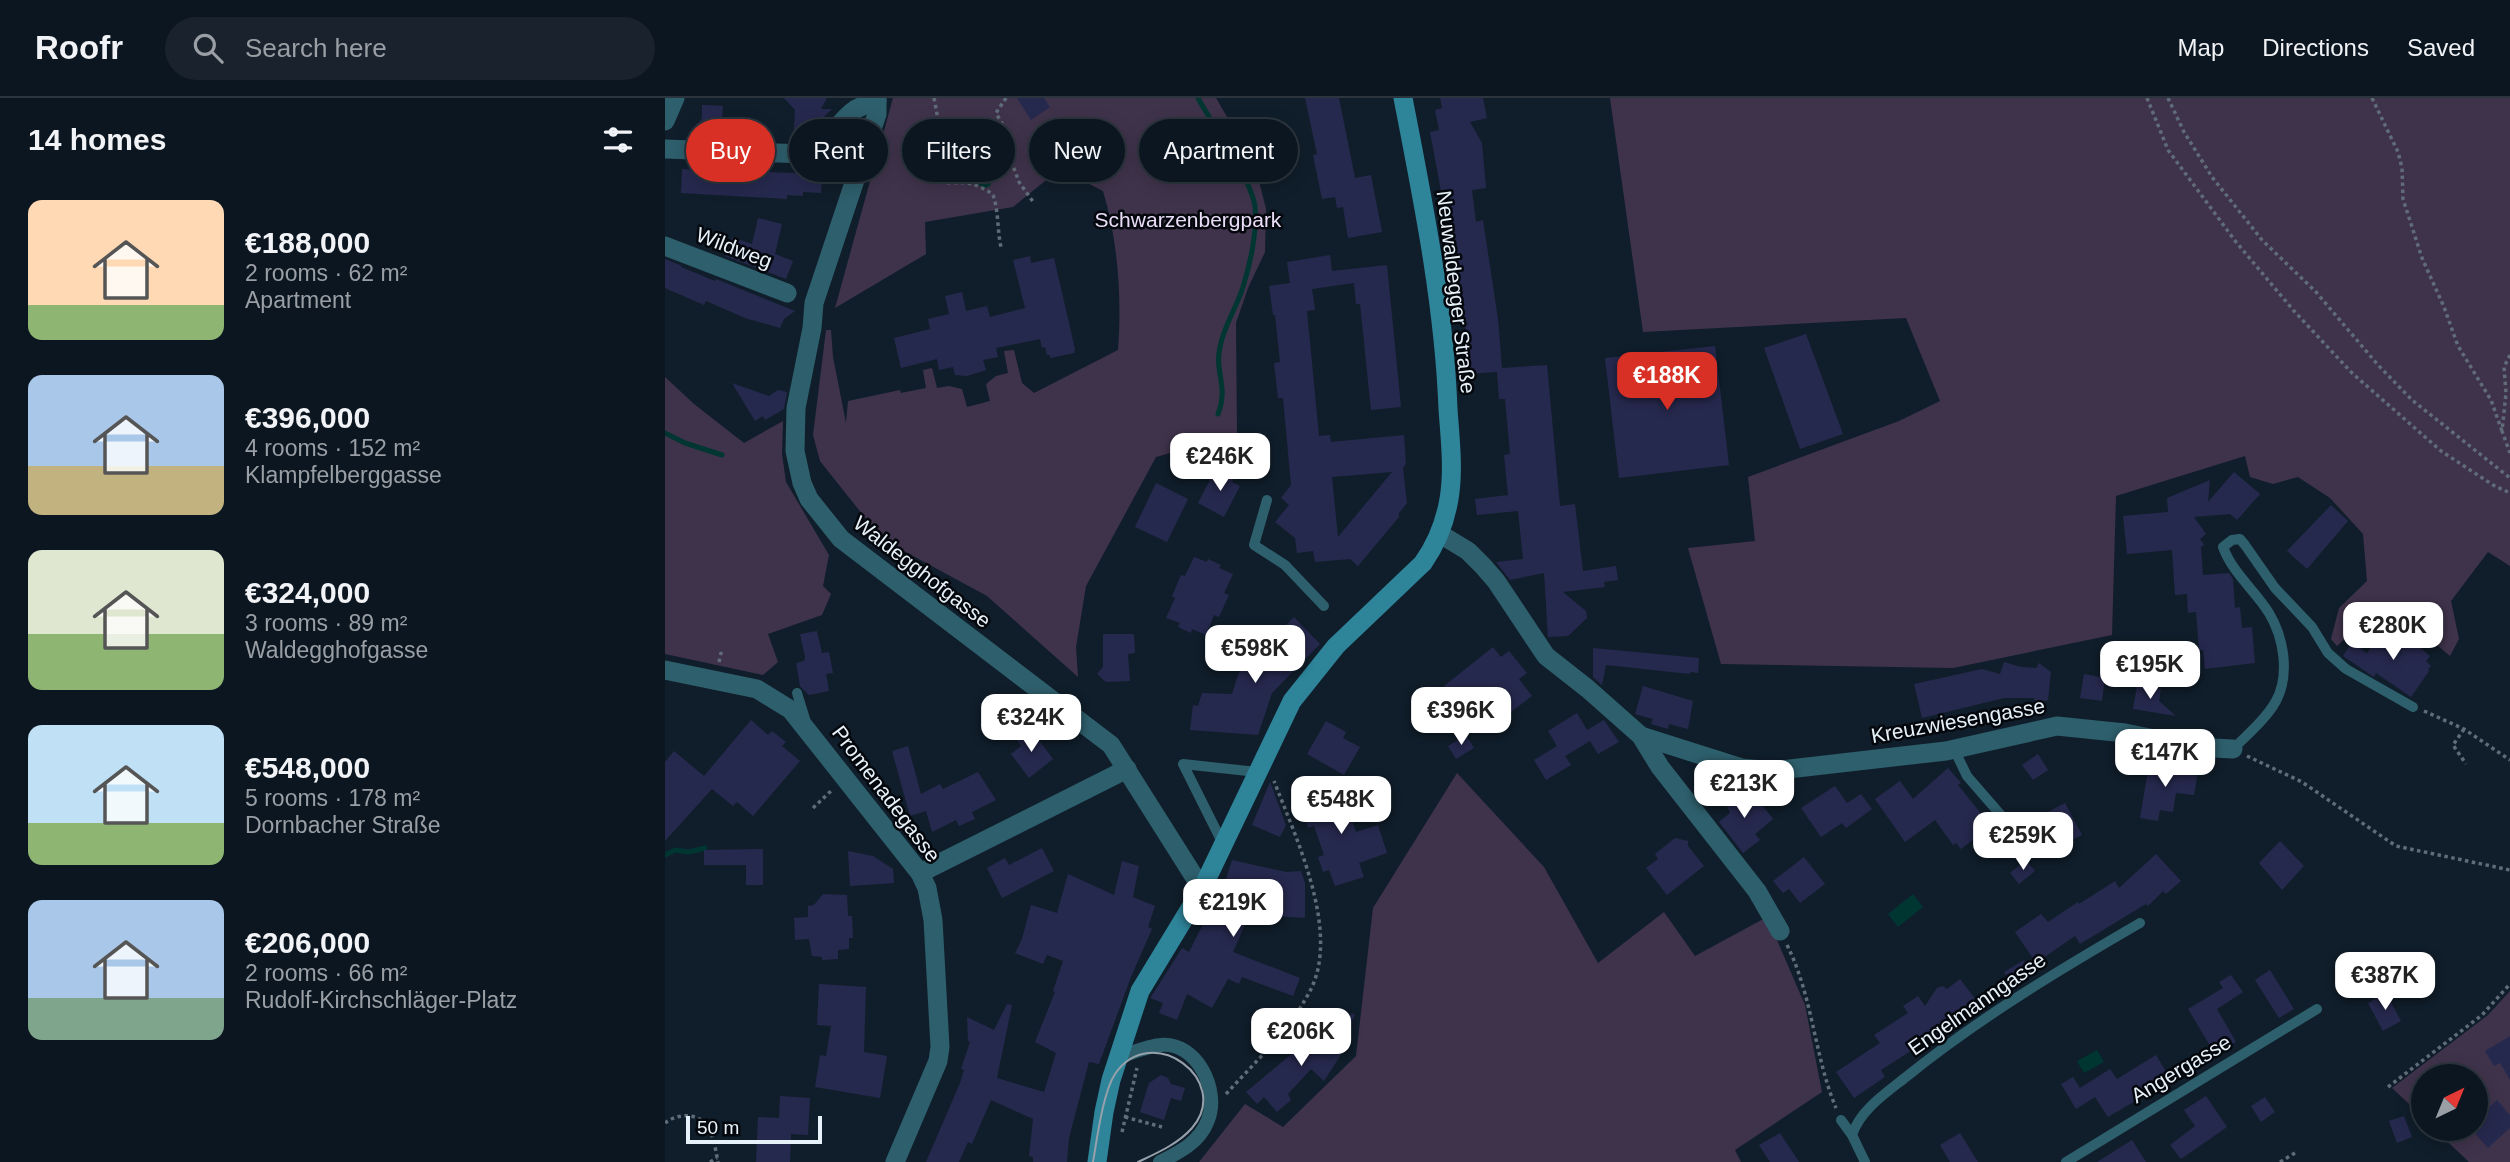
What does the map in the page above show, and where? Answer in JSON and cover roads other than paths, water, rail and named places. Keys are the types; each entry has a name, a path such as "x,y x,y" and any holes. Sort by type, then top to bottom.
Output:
{"main road":[{"name":"Neuwaldegger Straße","path":"1097,1162 1104,1112 1140,991 1202,889 1298,691 1350,632 1416,570 1432,550 1440,534 1447,508 1450,480 1445,351 1424,210 1402,98"}],"street":[{"path":"665,121 675,98"},
{"path":"665,149 807,154 816,151 827,141 854,110 877,99"},
{"name":"Waldegghofgasse","path":"877,99 877,114 814,303 795,417 795,451 802,483 809,499 841,539 1111,745 1202,889"},
{"name":"Wildweg","path":"665,247 787,293"},
{"path":"1440,534 1468,551 1483,566 1546,656 1641,736 1660,767 1757,891 1780,931"},
{"name":"Promenadegasse","path":"665,670 757,689 791,710 920,873 927,888 933,920 940,1047 938,1061 895,1162"},
{"name":"Kreuzwiesengasse","path":"1641,736 1756,771 1803,769 1954,749 2057,726 2126,733 2194,747 2233,749"},
{"path":"920,873 1127,769"},
{"path":"1119,1057 1162,1044 1188,1055 1203,1070 1208,1082 1211,1100 1208,1121 1193,1143 1160,1162"}],"lane":[{"path":"1267,500 1255,545 1285,565 1324,606"},
{"path":"2233,749 2276,702 2283,680 2283,649 2270,614 2228,560 2224,547 2232,540 2240,539 2275,588 2312,627 2328,653 2346,669 2413,707"},
{"path":"797,693 808,730"},
{"path":"1954,749 1966,776 2026,844"},
{"path":"1223,845 1183,764 1261,764"},
{"name":"Engelmanngasse","path":"1852,1135 1856,1122 1877,1101 1945,1046 2056,971 2140,923"},
{"name":"Angergasse","path":"2066,1162 2317,1009"},
{"path":"1841,1121 1852,1135 1865,1162"}],"waterway":[{"path":"1198,98 1247,182 1255,207 1249,267 1220,347 1222,395 1218,414"},
{"path":"665,433 685,443 722,455"},
{"path":"665,855 675,850 689,852 705,848"}],"tram line":[{"path":"1093,1162 1104,1104 1115,1074 1131,1059 1148,1053 1166,1055 1183,1063 1195,1076 1202,1092 1202,1110 1192,1128 1180,1139 1138,1162"}],"park label":[{"name":"Schwarzenbergpark","path":"1188,220"}]}
